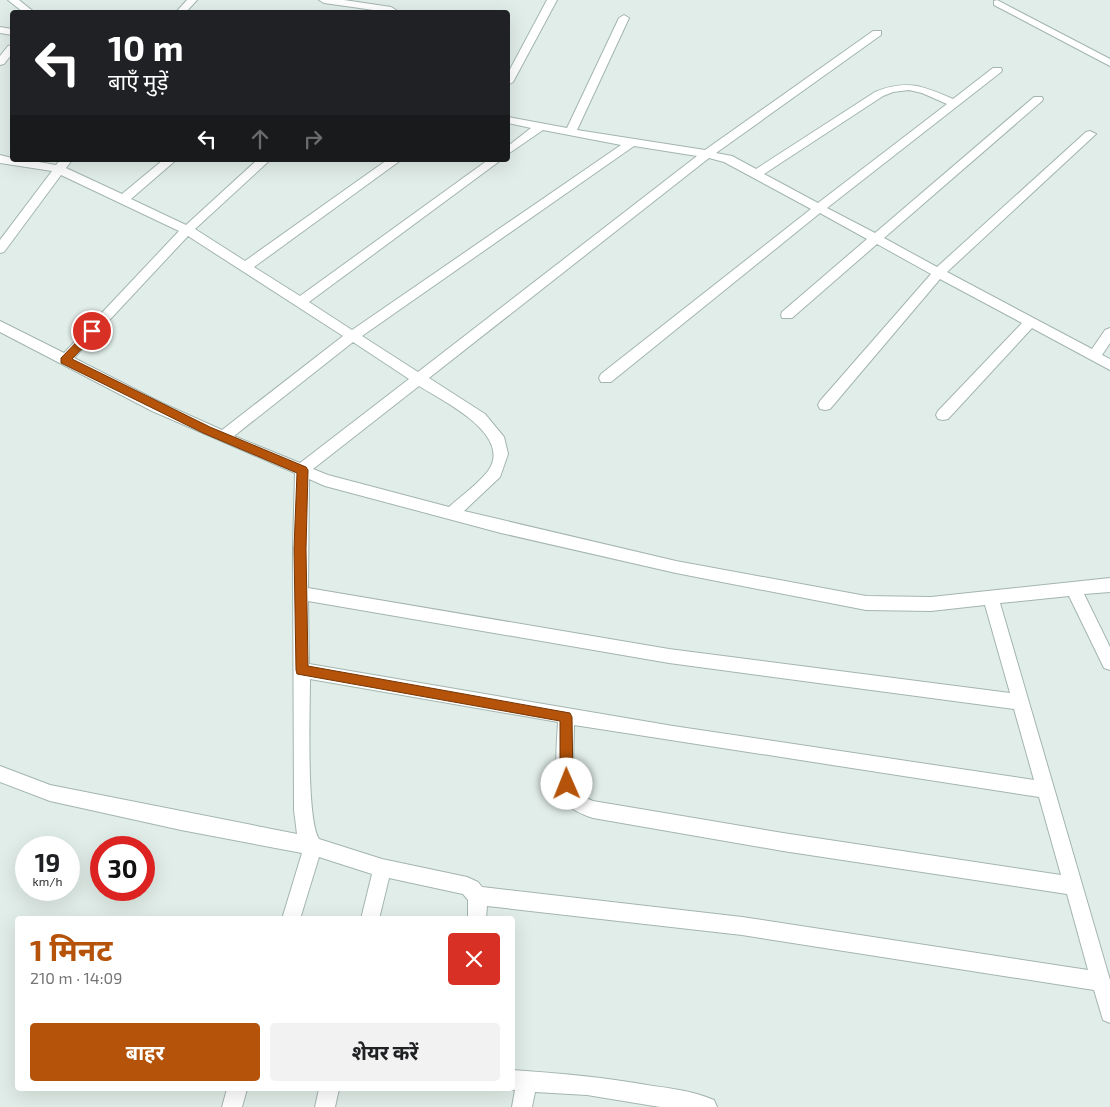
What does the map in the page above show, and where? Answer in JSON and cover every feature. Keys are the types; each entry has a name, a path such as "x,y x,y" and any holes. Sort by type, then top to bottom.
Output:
{"street":[{"path":"13,0 26,10"},
{"path":"183,10 192,0"},
{"path":"324,0 391,10"},
{"path":"510,78 552,0"},
{"path":"997,3 1110,63"},
{"path":"571,132 624,18"},
{"path":"302,470 420,380 707,154 877,33"},
{"path":"0,62 10,50"},
{"path":"606,378 997,70"},
{"path":"756,174 878,94 892,88 914,87 954,103"},
{"path":"787,315 874,238 1038,99"},
{"path":"510,120 728,159 1095,355 1110,365"},
{"path":"510,150 542,126"},
{"path":"825,405 939,272 1090,134"},
{"path":"223,437 352,336 631,143"},
{"path":"32,162 63,165 124,199 187,230 480,418 497,437 501,454 495,473 451,514"},
{"path":"124,199 168,162"},
{"path":"65,360 187,230 262,162"},
{"path":"245,267 392,162"},
{"path":"301,302 492,162"},
{"path":"0,249 63,165"},
{"path":"943,415 1030,321"},
{"path":"0,326 135,396 223,437 325,480 501,527 676,567 866,603 931,604 1110,585"},
{"path":"1095,355 1110,333"},
{"path":"291,916 313,846 306,835 303,810 300,549 302,470"},
{"path":"1073,589 1110,662"},
{"path":"301,593 669,656 1021,702"},
{"path":"990,597 1110,1013"},
{"path":"302,670 566,717 772,750 1046,790"},
{"path":"566,717 567,784 571,796 588,808 747,838 1074,886"},
{"path":"0,774 50,793 181,822 313,846 382,868 467,886 474,890 477,896 479,904 477,916"},
{"path":"371,916 382,868"},
{"path":"477,896 742,926 1101,982"},
{"path":"522,1107 520,1080 587,1085 643,1101 707,1107"},
{"path":"232,1107 236,1091"},
{"path":"325,1107 329,1091"}],"route":[{"path":"92,331 65,360 142,400 206,430 302,470 300,549 302,670 566,717 567,784"}]}
